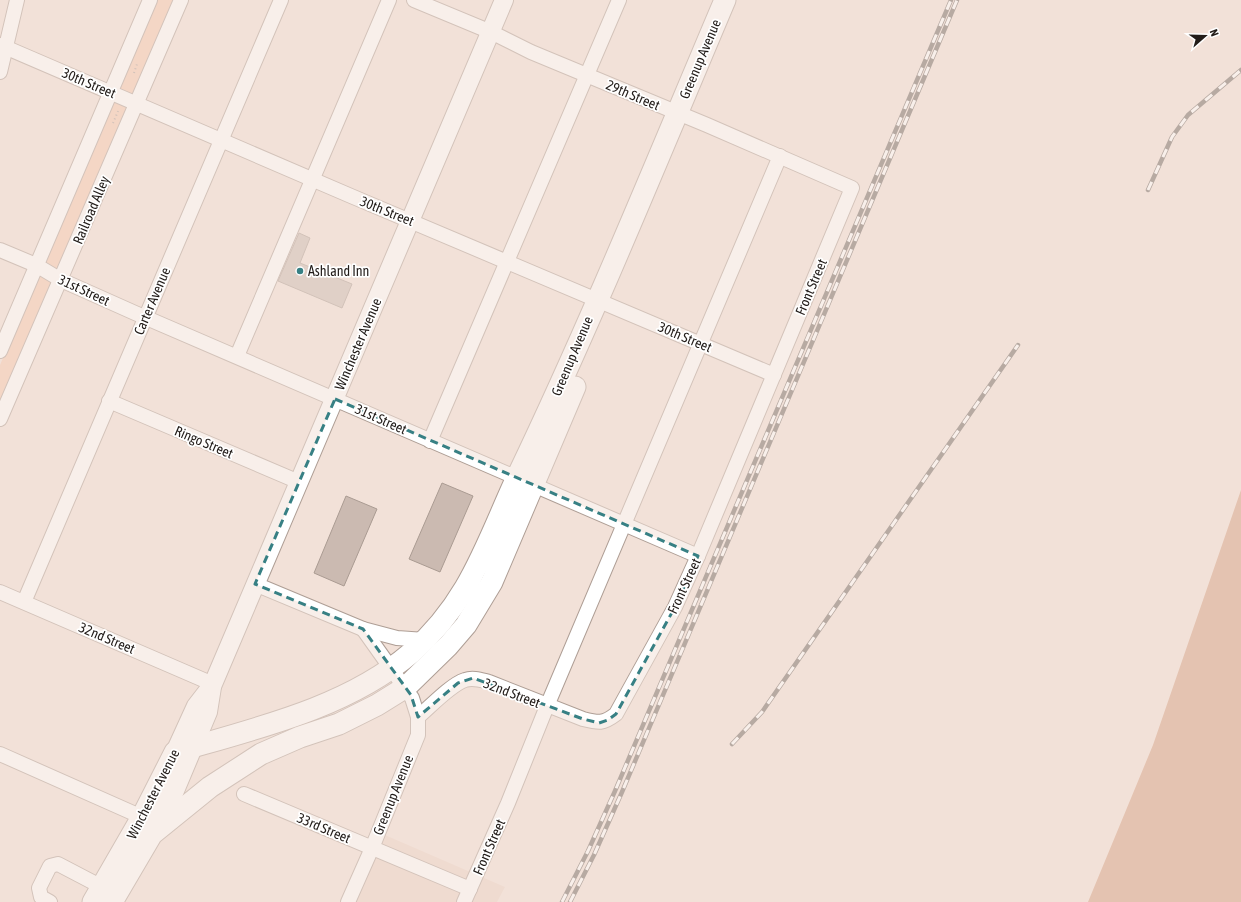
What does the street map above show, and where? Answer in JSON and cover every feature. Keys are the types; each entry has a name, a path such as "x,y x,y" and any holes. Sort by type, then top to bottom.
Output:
{"highway":[{"name":"Greenup Avenue","path":"406,687 448,646 466,625 479,606 494,576 525,481 683,115 725,0"},
{"name":"Greenup Avenue","path":"683,115 740,0"},
{"name":"Greenup Avenue","path":"392,668 425,640 445,618 469,583 525,481"},
{"path":"184,750 318,707 356,690 392,668"},
{"path":"147,825 210,787 244,764 280,745 359,715 406,687"},
{"name":"Winchester Avenue","path":"102,897 147,825 184,750"}],"main road":[{"name":"Winchester Avenue","path":"184,750 208,712 212,685 504,0"}],"street":[{"path":"0,72 3,46 17,0"},
{"name":"Railroad Alley","path":"0,351 150,0"},
{"name":"Railroad Alley","path":"0,419 181,0"},
{"name":"Carter Avenue","path":"24,602 281,0"},
{"path":"237,356 390,0"},
{"name":"29th Street","path":"414,0 852,188"},
{"path":"430,441 618,0"},
{"name":"30th Street","path":"3,46 313,180 774,374"},
{"path":"547,706 780,156"},
{"name":"Front Street","path":"464,902 508,803 547,706 599,723 608,720 616,714 675,607 698,556 852,188"},
{"name":"31st Street","path":"0,250 36,265 61,280 146,318 698,556"},
{"name":"Ringo Street","path":"109,401 299,482"},
{"path":"255,584 363,629 397,638 425,640"},
{"name":"32nd Street","path":"0,592 212,685"},
{"path":"363,629 392,668"},
{"name":"Greenup Avenue","path":"348,902 372,848 418,735 418,717 415,704 406,687 392,668"},
{"name":"32nd Street","path":"418,717 458,683 465,679 473,678 489,682 547,706"},
{"path":"0,754 147,825"},
{"name":"33rd Street","path":"244,794 470,889"},
{"path":"50,902 41,897 39,888 50,866 54,864 58,864 102,897"}],"highlighted area":[{"path":"335,399 698,556 675,607 616,714 608,720 599,723 583,719 473,678 458,683 418,717 411,695 363,629 255,584"}],"shaded area":[{"path":"155,0 176,0 0,409 0,365"},
{"path":"1241,490 1241,902 1088,902 1153,745"},
{"path":"385,835 505,887 497,902 353,902"}],"building":[{"name":"Ashland Inn","path":"299,233 310,238 300,263 352,284 342,308 278,281"},
{"path":"442,483 473,496 440,572 409,559"},
{"path":"346,496 377,509 344,586 314,573"}],"railway":[{"path":"562,902 588,851 615,791 951,0"},
{"path":"570,902 594,855 622,792 957,0"},
{"path":"1148,190 1172,137 1188,115 1241,70"},
{"path":"732,744 762,712 1018,345"}],"place":[{"name":"Ashland Inn","path":"300,271"}]}
